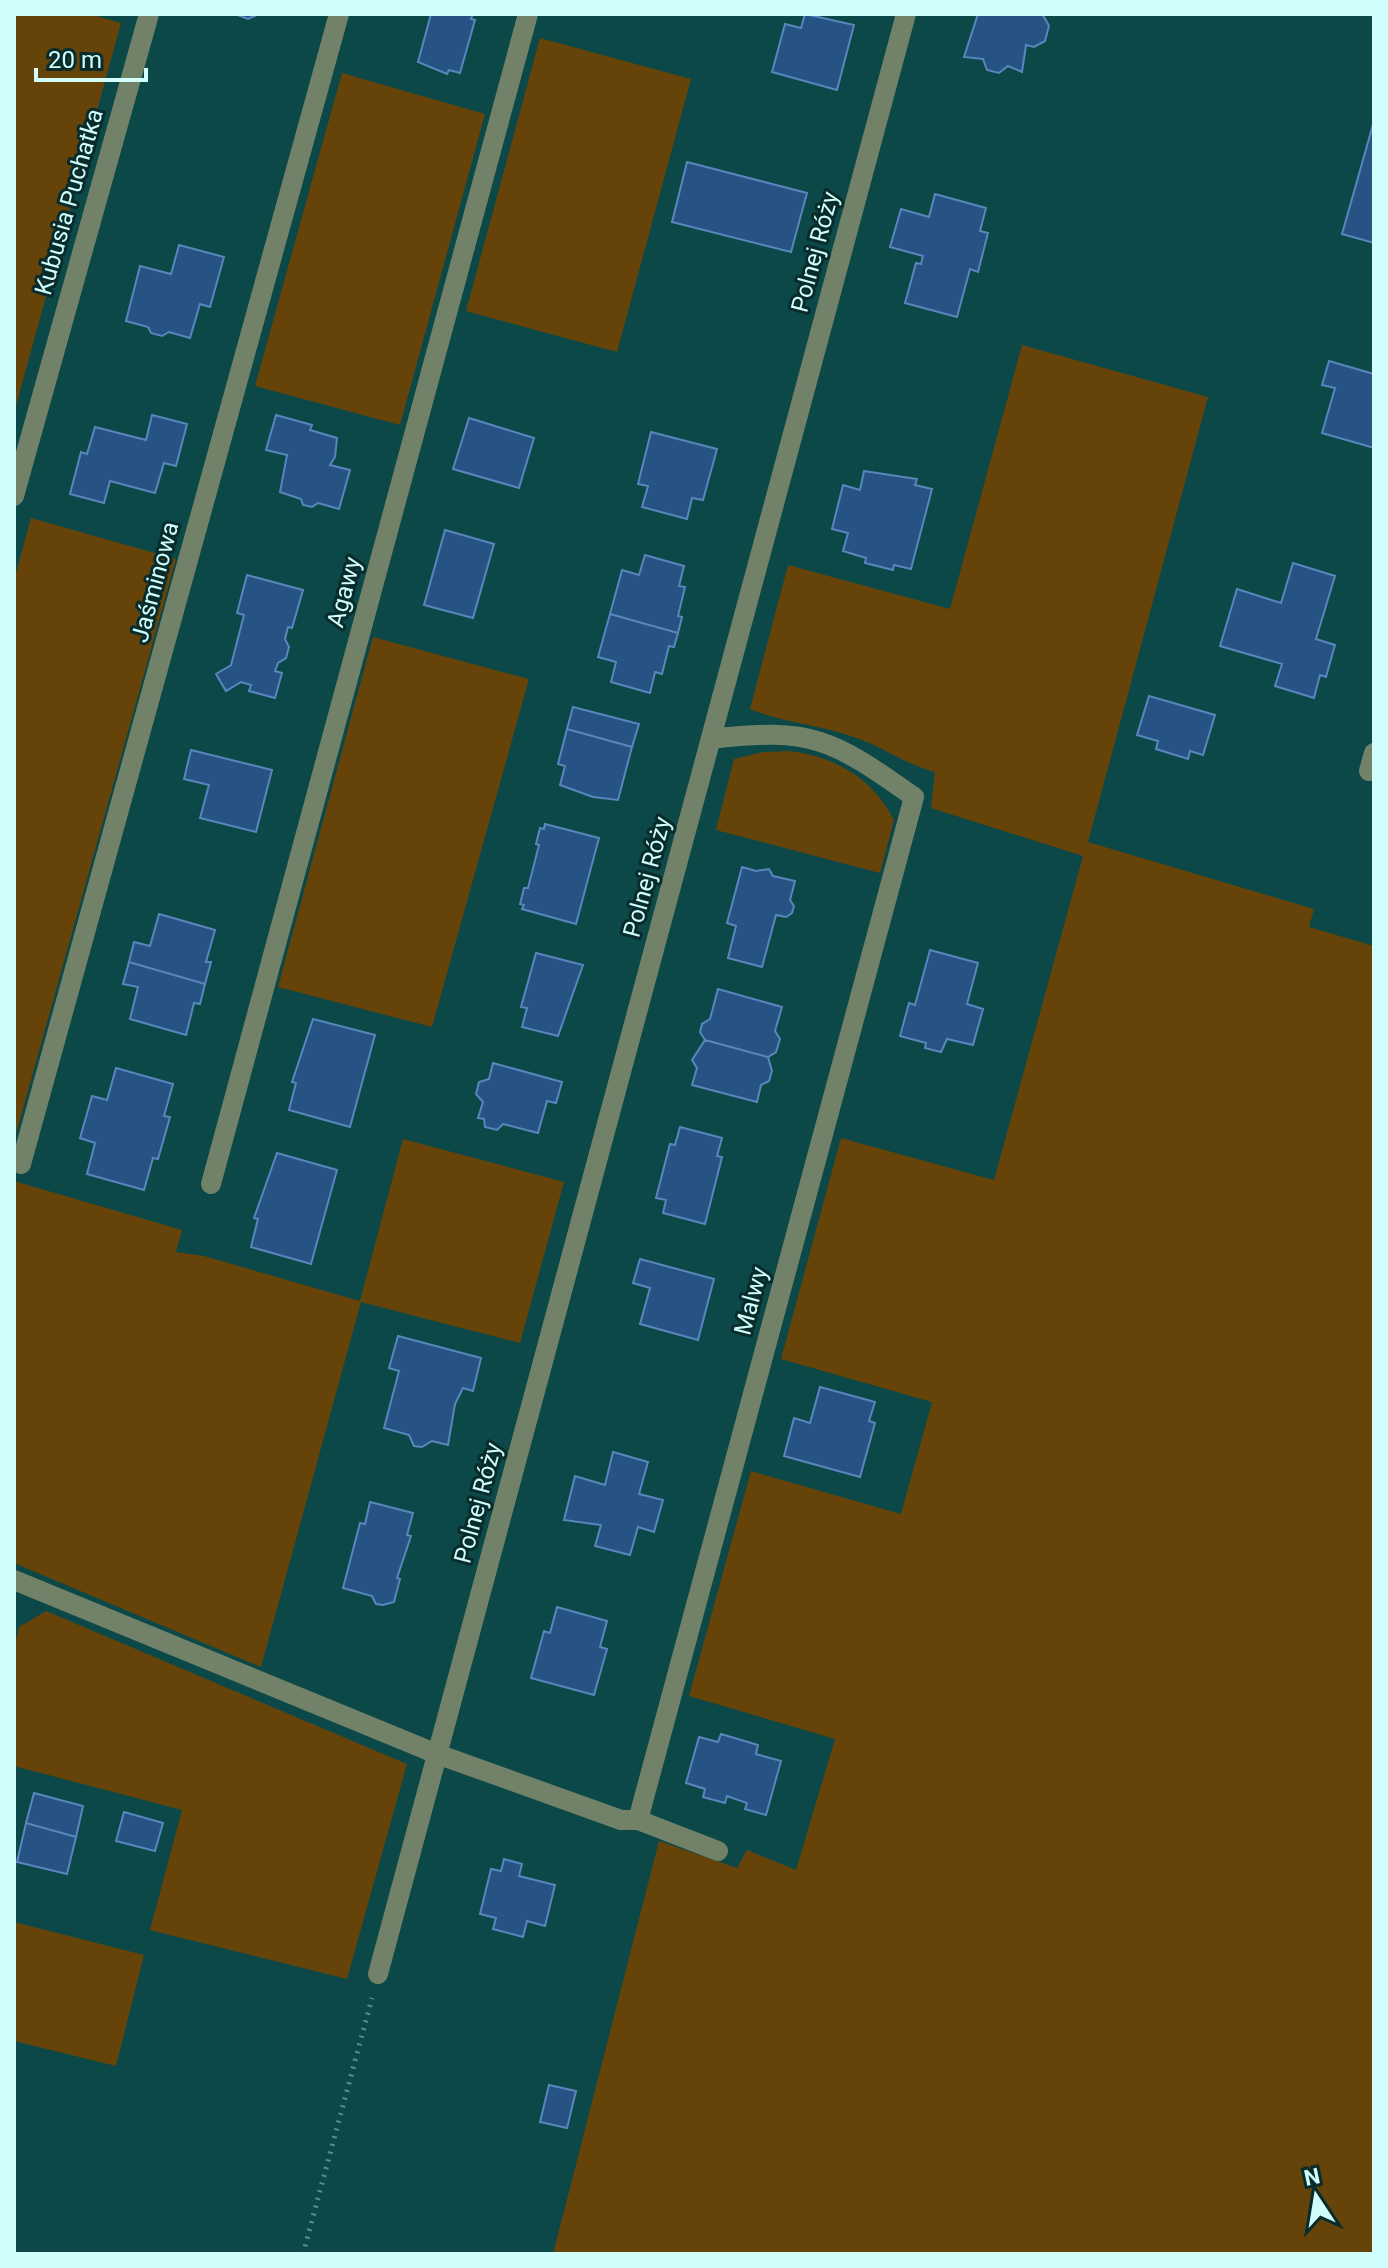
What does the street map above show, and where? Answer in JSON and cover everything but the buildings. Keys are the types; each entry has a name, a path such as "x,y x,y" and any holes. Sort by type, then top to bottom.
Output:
{"street":[{"name":"Kubusia Puchatka","path":"14,496 149,14"},
{"name":"Jaśminowa","path":"21,1164 339,14"},
{"name":"Agawy","path":"211,1184 528,14"},
{"name":"Polnej Róży","path":"378,1974 906,14"},
{"name":"Malwy","path":"638,1820 914,797 853,754 816,739 781,733 711,739"},
{"path":"14,1580 437,1754 621,1820 638,1820 718,1851"}],"path":[{"path":"303,2254 378,1974"}],"shaded area":[{"path":"14,14 89,14 121,23 14,413"},
{"path":"540,38 691,79 617,352 466,311"},
{"path":"342,73 485,114 400,425 255,386"},
{"path":"1022,345 1208,397 1088,842 1314,909 1309,927 1374,946 1374,2254 553,2254 659,1841 737,1868 747,1850 796,1870 835,1739 689,1696 751,1471 901,1514 932,1402 781,1359 841,1138 994,1180 1083,856 931,808 935,772 854,737 750,709 788,565 950,609"},
{"path":"31,518 176,559 14,1141 14,580"},
{"path":"373,637 529,679 432,1027 278,987"},
{"path":"790,751 823,759 851,772 885,806 894,820 880,873 716,830 734,759 763,752"},
{"path":"403,1139 564,1182 520,1343 361,1302 261,1667 14,1563 14,1181 182,1230 176,1252 204,1256 360,1301"},
{"path":"46,1611 407,1764 347,1979 150,1930 182,1810 14,1766 14,1649 19,1627"},
{"path":"14,1922 144,1955 116,2066 14,2041"}]}
